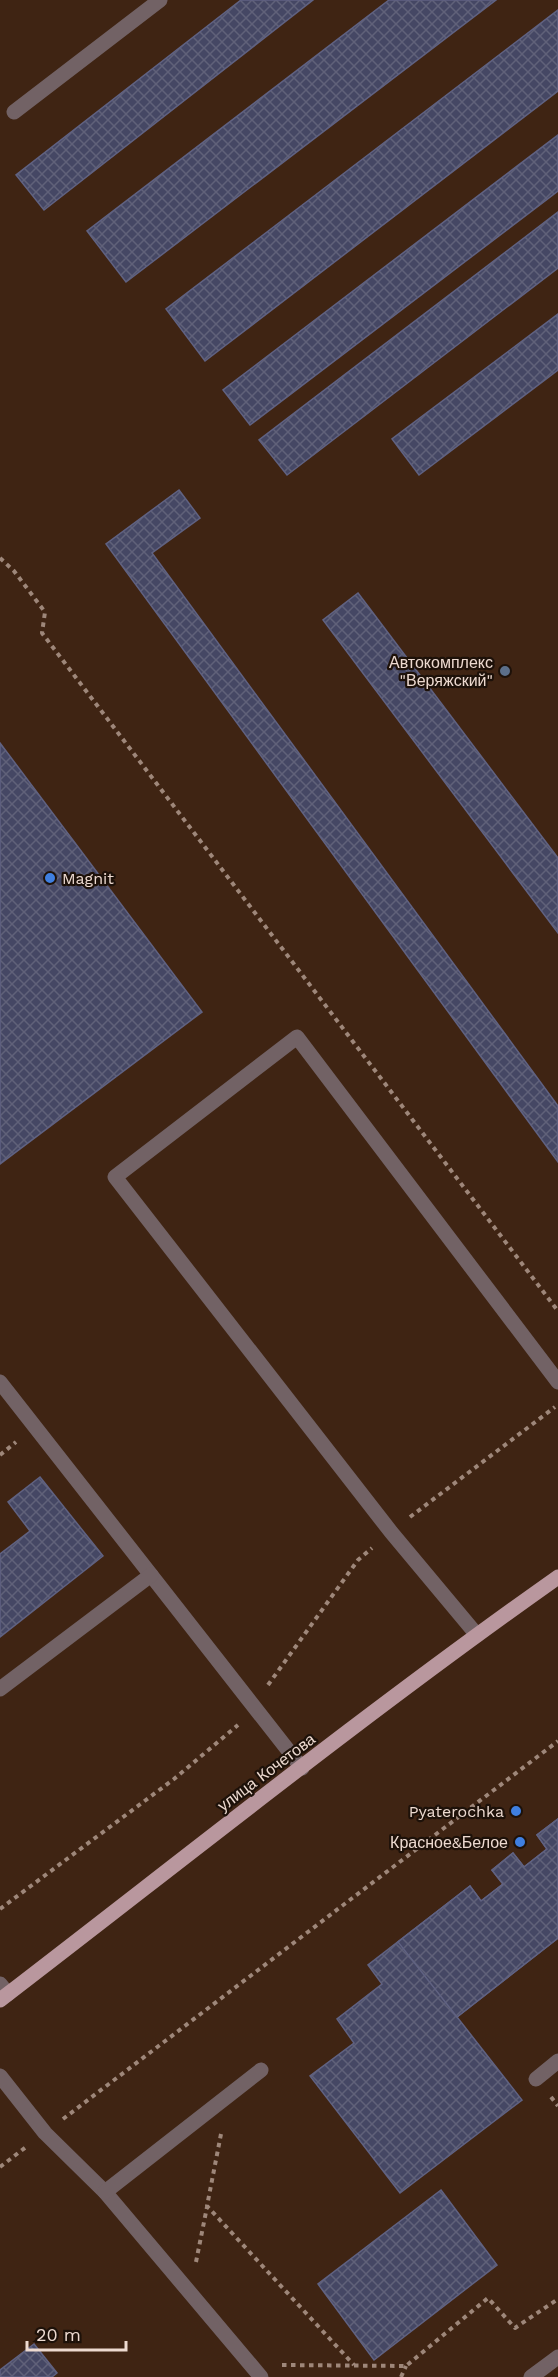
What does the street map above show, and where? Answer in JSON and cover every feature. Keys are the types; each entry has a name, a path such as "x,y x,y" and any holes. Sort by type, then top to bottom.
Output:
{"main road":[{"name":"улица Кочетова","path":"3,1993 477,1635 558,1577"}],"lane":[{"path":"14,112 160,0"},
{"path":"477,1635 391,1532 115,1177 297,1037 558,1382"},
{"path":"0,1382 302,1768"},
{"path":"0,1689 151,1575"},
{"path":"536,2079 558,2061"},
{"path":"105,2192 261,2070"},
{"path":"0,2076 45,2133 105,2192 256,2371"},
{"path":"531,2377 558,2357"}],"path":[{"path":"0,558 14,571 45,612 42,633 558,1311"},
{"path":"0,1909 174,1779 234,1731 357,1560 558,1405"},
{"path":"0,2167 558,1741"},
{"path":"190,2290 228,2097"},
{"path":"207,2206 355,2365"},
{"path":"401,2377 406,2366 488,2298 515,2328 558,2299"},
{"path":"256,2371 355,2365 406,2366"}],"building":[{"path":"241,0 313,0 44,210 16,175"},
{"path":"389,0 496,0 126,282 87,231"},
{"path":"558,10 558,91 205,361 166,309"},
{"path":"558,135 558,191 250,425 223,390"},
{"path":"558,212 558,268 287,475 259,440"},
{"path":"558,314 558,370 419,475 392,439"},
{"path":"179,490 200,518 152,553 558,1106 558,1162 106,544"},
{"path":"358,593 558,858 558,933 323,620"},
{"name":"Magnit","path":"0,743 202,1012 0,1164"},
{"path":"40,1477 103,1556 0,1637 0,1554 30,1531 8,1502"},
{"path":"558,1819 558,1938 457,2017 522,2100 400,2193 310,2076 354,2043 337,2019 382,1984 368,1965 470,1886 481,1901 503,1884 492,1870 513,1853 524,1867 547,1849 537,1835"},
{"path":"558,1819 558,1938 457,2017 398,1942 470,1886 481,1901 503,1884 492,1870 513,1853 524,1867 547,1849 537,1835"},
{"path":"441,2190 497,2265 374,2360 318,2284"},
{"path":"34,2344 57,2373 52,2377 0,2377 0,2370"}],"place":[{"name":"Автокомплекс \"Веряжский\"","path":"505,671"},
{"name":"Magnit","path":"50,878"},
{"name":"Pyaterochka","path":"516,1811"},
{"name":"Красное&Белое","path":"520,1842"}]}
